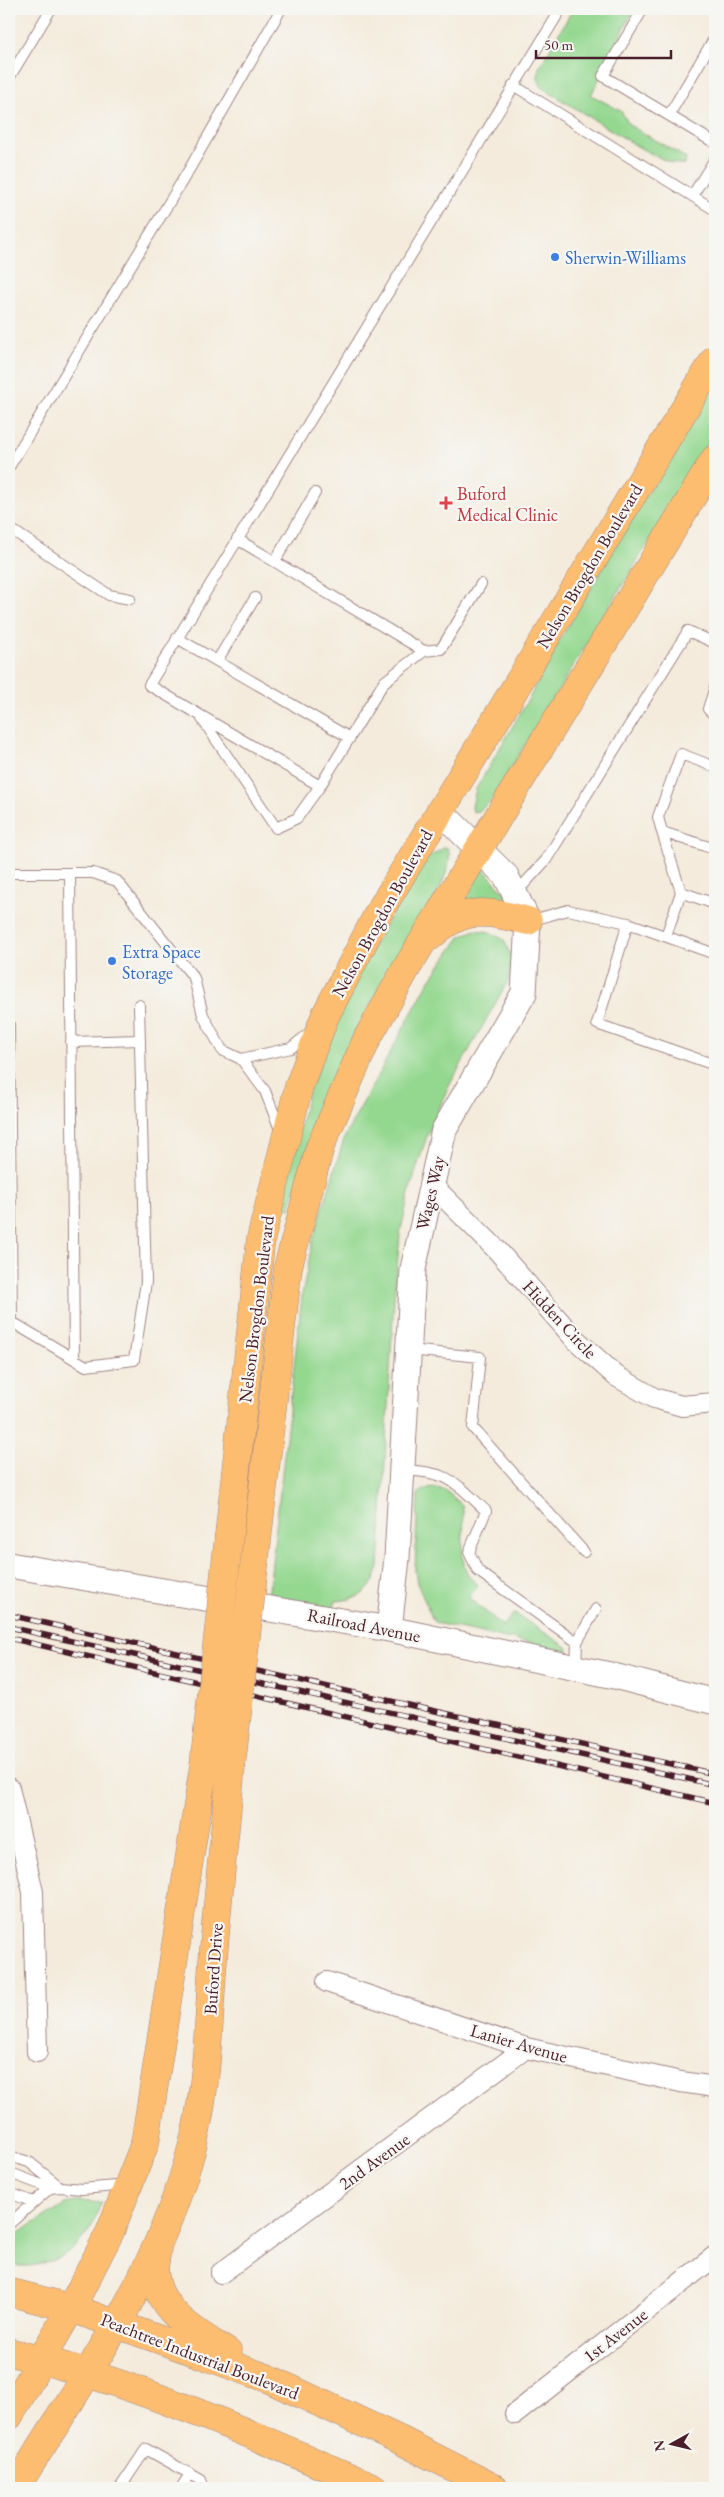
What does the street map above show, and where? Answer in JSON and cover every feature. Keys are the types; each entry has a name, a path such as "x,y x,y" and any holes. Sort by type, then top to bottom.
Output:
{"main road":[{"name":"Nelson Brogdon Boulevard","path":"230,1535 262,1238 284,1140 299,1086 323,1022 380,912 715,358"},
{"name":"Nelson Brogdon Boulevard","path":"257,1541 288,1267 320,1147 367,1039 420,945 715,459"},
{"path":"420,945 446,922 463,914 484,912 528,921"},
{"name":"Buford Drive","path":"9,2416 71,2308 110,2232 145,2143 156,2087 204,1765 230,1535"},
{"name":"Buford Drive","path":"15,2488 88,2373 116,2324 174,2206 189,2160 204,2080 214,1944 257,1541"},
{"path":"157,2243 154,2277 165,2302 186,2325 267,2378"},
{"name":"Peachtree Industrial Boulevard","path":"9,2292 71,2308 267,2378 402,2441 484,2486"},
{"path":"9,2352 88,2373 271,2442 374,2488"}],"street":[{"name":"Wages Way","path":"389,1629 397,1558 413,1269 444,1130 524,993 528,921 506,876 440,811"},
{"name":"Hidden Circle","path":"432,1185 497,1250 575,1339 616,1376 654,1398 682,1406 715,1403"},
{"name":"Railroad Avenue","path":"9,1565 389,1629 576,1668 715,1702"},
{"path":"9,1788 33,1892 37,2052"},
{"name":"Lanier Avenue","path":"328,1982 526,2048 680,2082 715,2087"},
{"name":"2nd Avenue","path":"221,2273 526,2048"},
{"name":"1st Avenue","path":"515,2414 715,2256"}],"lane":[{"path":"9,78 51,9"},
{"path":"9,467 190,168 281,9"},
{"path":"320,786 149,685 561,9"},
{"path":"643,9 603,76 715,143"},
{"path":"669,115 715,37"},
{"path":"514,85 715,210"},
{"path":"692,196 715,159"},
{"path":"275,561 315,493"},
{"path":"9,528 109,596 130,599"},
{"path":"237,539 424,651"},
{"path":"200,716 276,828 297,818 320,786 384,682 424,651 440,649 481,584"},
{"path":"217,661 255,598"},
{"path":"515,894 546,860 688,631 715,643"},
{"path":"178,638 350,738"},
{"path":"715,687 708,709 715,716"},
{"path":"666,936 681,892 658,817 681,754 715,767"},
{"path":"662,832 715,849"},
{"path":"9,873 93,873 118,881 194,978 204,1015 222,1050 241,1059 265,1091 284,1140"},
{"path":"70,873 74,1358"},
{"path":"681,892 715,904"},
{"path":"528,921 568,910 628,923 715,954"},
{"path":"628,923 597,1024 715,1065"},
{"path":"9,1024 10,1321 86,1366 134,1360 146,1282 139,1005"},
{"path":"241,1059 291,1048 323,1022"},
{"path":"72,1042 140,1040"},
{"path":"408,1349 480,1358 473,1428 584,1552"},
{"path":"401,1470 428,1471 452,1479 486,1511 469,1552 478,1571 577,1642"},
{"path":"576,1668 577,1642 596,1609"},
{"path":"9,2156 29,2162 55,2187"},
{"path":"13,2174 55,2187 82,2189 130,2184"},
{"path":"11,2219 55,2187"},
{"path":"15,2195 33,2202"},
{"path":"120,2488 146,2449 201,2480 204,2488"},
{"path":"181,2488 190,2474"}],"green space":[{"path":"573,9 634,9 591,95 621,111 629,125 686,158 685,165 671,163 642,149 542,88 538,78 539,68"},
{"path":"715,381 715,434 490,802 478,811 473,812 472,807 476,789 532,693 549,658"},
{"path":"445,847 448,848 449,857 443,881 375,996 344,1055 314,1130 290,1208 279,1206 308,1093 356,976 423,861"},
{"path":"482,868 508,896 498,902 462,903"},
{"path":"475,930 490,932 504,940 511,956 509,979 449,1086 427,1136 410,1189 400,1234 394,1298 379,1567 373,1583 364,1593 353,1598 336,1601 333,1609 268,1599 302,1295 313,1240 345,1136 428,983 460,937"},
{"path":"436,1488 445,1490 462,1505 462,1548 465,1569 470,1578 478,1585 469,1598 503,1626 513,1614 517,1615 567,1647 568,1651 435,1623 417,1583 415,1571 418,1494 425,1489"},
{"path":"81,2201 101,2203 90,2229 72,2249 42,2264 31,2266 9,2265 9,2239 65,2204"}],"railway":[{"path":"9,1615 715,1774"},
{"path":"9,1627 715,1785"},
{"path":"9,1638 715,1803"}],"place":[{"name":"Sherwin-Williams","path":"555,257"},
{"name":"Buford Medical Clinic","path":"446,503"},
{"name":"Extra Space Storage","path":"112,961"}]}
